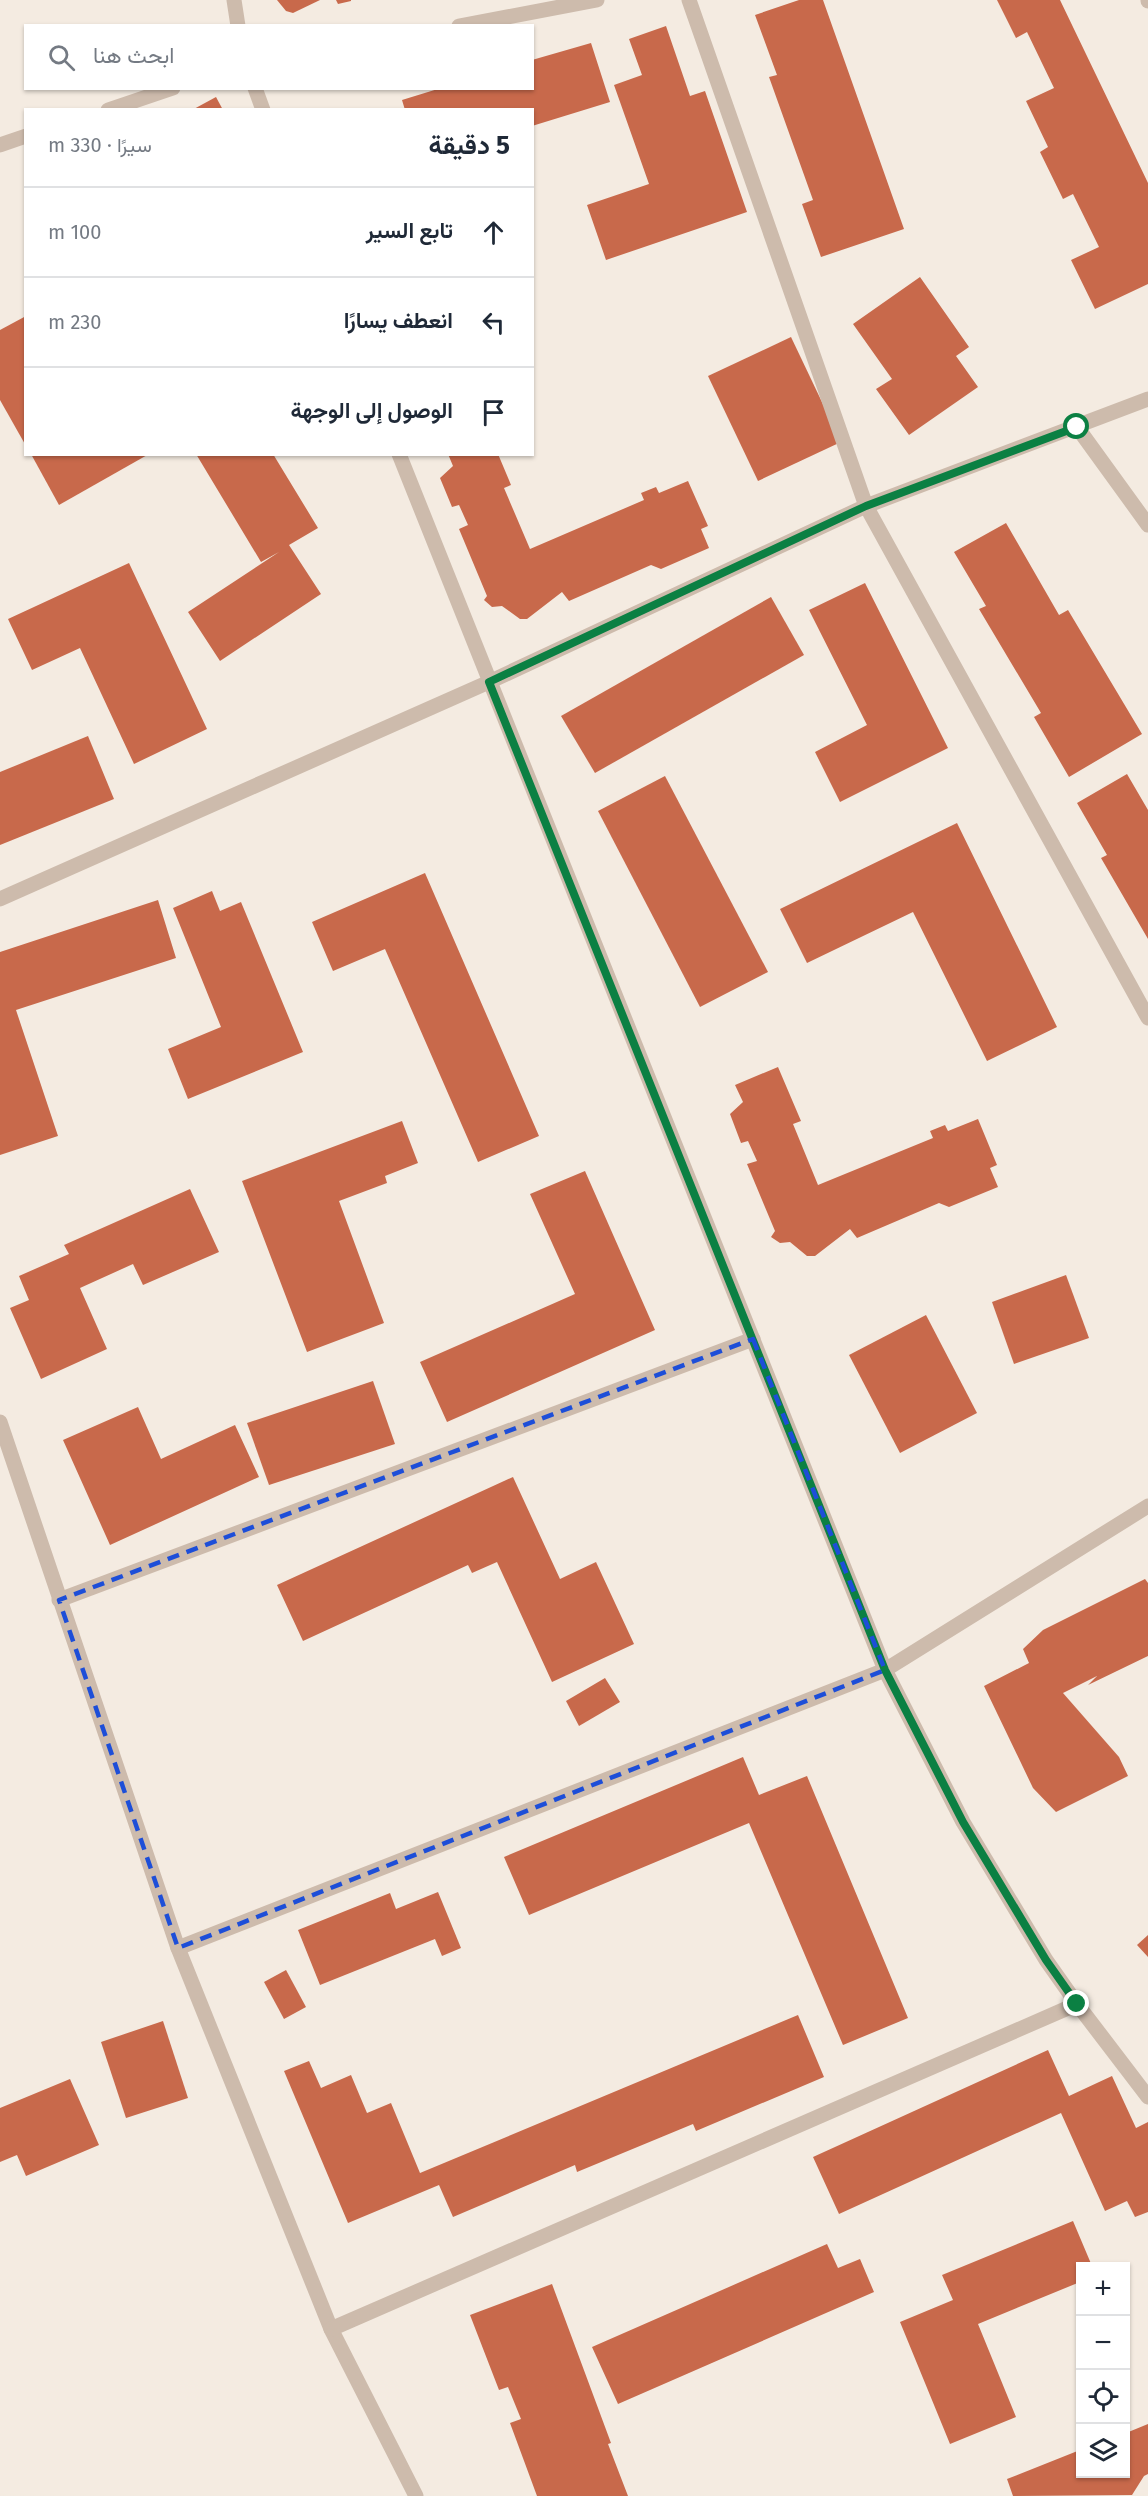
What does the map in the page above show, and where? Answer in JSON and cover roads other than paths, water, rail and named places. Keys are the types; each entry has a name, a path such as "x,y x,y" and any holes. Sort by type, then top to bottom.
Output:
{"street":[{"path":"234,0 238,24"},
{"path":"470,24 597,0"},
{"path":"689,0 866,506 1148,1018"},
{"path":"114,108 167,90"},
{"path":"256,90 262,108"},
{"path":"0,145 24,137"},
{"path":"0,899 489,682 866,506 1148,399"},
{"path":"1077,427 1148,525"},
{"path":"400,456 885,1670 963,1822 1046,1960 1148,2097"},
{"path":"59,1600 753,1339"},
{"path":"0,1422 178,1948 331,2329 416,2496"},
{"path":"178,1948 885,1670 1148,1506"},
{"path":"331,2329 1077,2004"}]}
